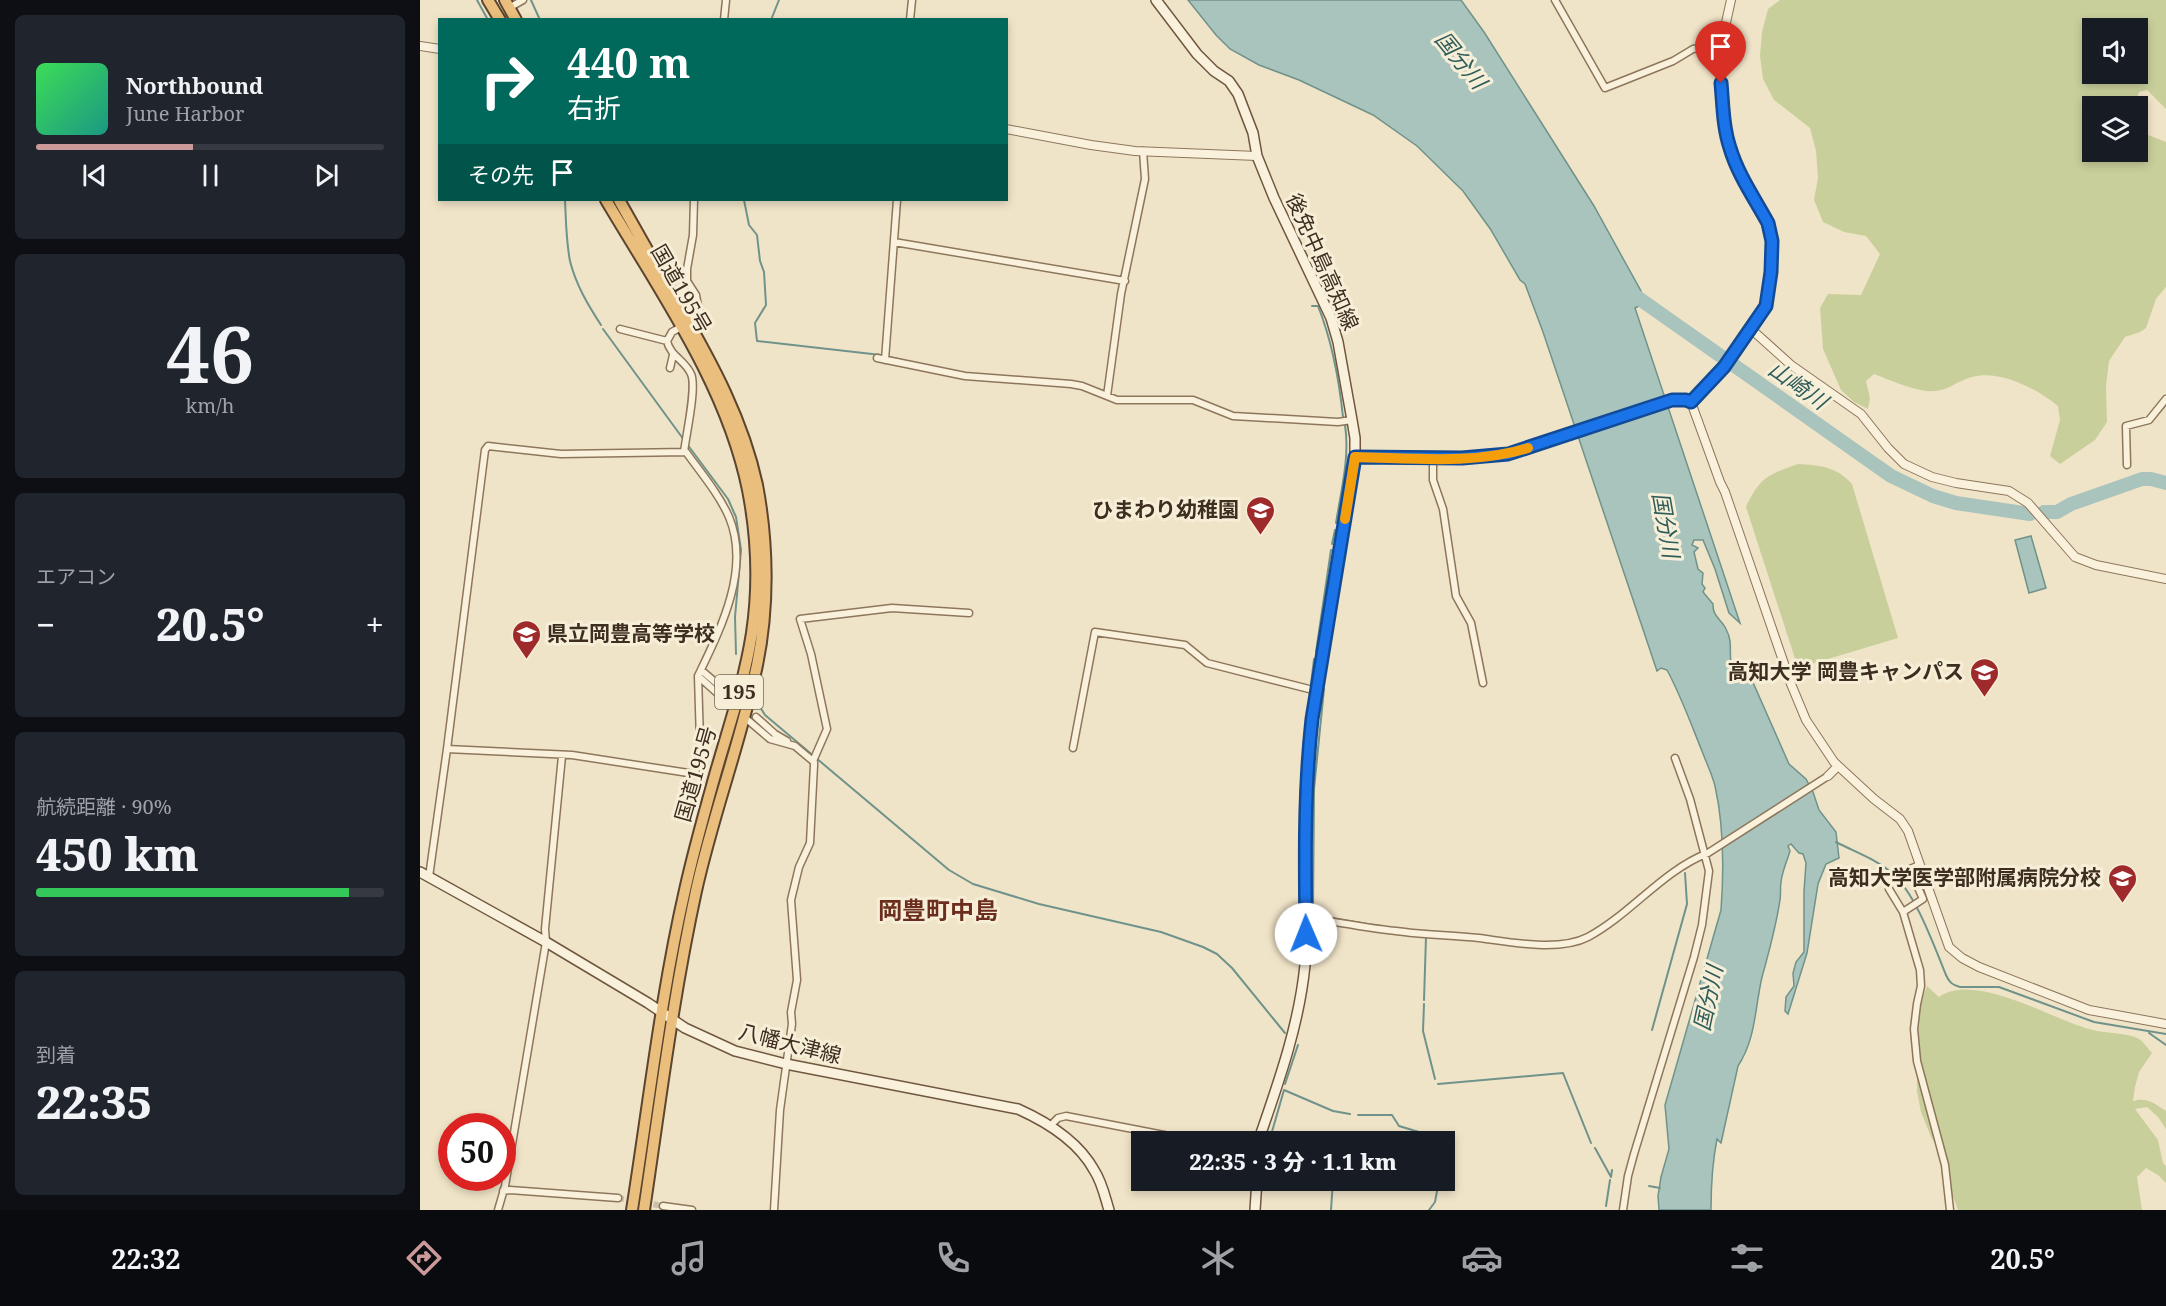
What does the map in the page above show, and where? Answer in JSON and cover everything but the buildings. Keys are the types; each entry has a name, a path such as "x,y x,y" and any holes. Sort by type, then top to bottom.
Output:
{"highway":[{"path":"488,0 499,18"},
{"path":"507,4 515,18"},
{"name":"国道195号","path":"607,201 732,403 749,455 763,529 765,599 757,664 702,863 687,931 641,1209"},
{"name":"国道195号","path":"620,201 685,325 731,429 750,502 756,566 749,653 687,882 664,989 641,1209"}],"main road":[{"name":"後免中島高知線","path":"1156,0 1197,54 1234,86 1253,133 1257,156 1274,198 1331,318 1338,342 1355,438 1355,457 1308,757 1305,806 1305,962 1299,1009 1290,1047 1262,1131"},
{"name":"八幡大津線","path":"424,874 546,942 685,1028 735,1051 786,1064 1018,1109 1050,1126 1079,1150 1094,1170 1108,1210"},
{"path":"1255,1210 1256,1191"}],"street":[{"path":"507,4 523,0"},
{"path":"724,18 726,0"},
{"path":"910,18 912,0"},
{"path":"1555,0 1605,88 1674,61 1693,48 1720,45"},
{"path":"1691,402 1724,367 1766,306 1769,296 1772,241 1768,223 1735,163 1724,120 1719,64 1720,45 1731,0"},
{"path":"420,46 438,49"},
{"path":"1008,129 1143,152 1257,156"},
{"path":"1107,396 1121,294 1145,179 1143,152"},
{"path":"667,341 672,332 685,325 699,311 696,295 687,281 693,235 694,201"},
{"path":"885,360 897,201"},
{"path":"894,242 1125,281"},
{"path":"620,329 667,341"},
{"path":"1751,329 1791,365 1861,414 1904,464 1932,477 2009,491 2028,503 2075,557 2096,565 2166,579"},
{"path":"447,749 572,755 695,774 700,741 699,673 730,604 735,551 732,525 722,502 686,452 693,380 685,363 673,355 667,341"},
{"path":"670,368 673,355"},
{"path":"877,358 974,377 1071,384 1117,400 1193,400 1233,416 1338,422 1352,420"},
{"path":"2127,465 2126,426 2150,420 2166,399"},
{"path":"1355,457 1462,458 1508,454 1663,403 1679,400 1691,402"},
{"path":"1691,402 1725,492 1800,708 1819,741 1838,766 1900,819 1908,831 1949,947 1962,957 2022,984 2090,1010 2166,1024"},
{"path":"424,874 447,749 486,447 561,454 685,445"},
{"path":"1433,458 1433,480 1443,509 1456,596 1470,623 1483,683"},
{"path":"774,1210 780,1110 792,1024 790,1012 797,980 791,900 799,867 811,835 813,758 827,729 811,654 800,619 892,608 969,613"},
{"path":"1073,748 1095,632 1185,645 1207,663 1317,691"},
{"path":"699,673 735,709 770,739 795,746"},
{"path":"699,673 728,693"},
{"path":"756,717 775,734 813,758"},
{"path":"516,1116 546,942 545,929 562,756"},
{"path":"1623,1210 1634,1154 1702,925 1709,871 1690,799 1675,758"},
{"path":"1306,917 1399,932 1555,945 1587,938 1628,911 1664,879 1828,776 1838,766"},
{"path":"1906,910 1923,899 1910,869 1919,865"},
{"path":"1889,889 1906,910 1920,970 1921,986 1914,1029 1917,1061 1945,1165 1950,1210"},
{"path":"1050,1126 1058,1118 1066,1116 1143,1131"},
{"path":"516,1190 618,1198"},
{"path":"498,1210 503,1191"},
{"path":"663,1206 692,1210"}],"green space":[{"path":"1780,0 2166,0 2166,109 2147,90 2139,92 2138,96 2082,96 2082,162 2148,162 2148,135 2166,142 2166,287 2156,299 2146,328 2125,337 2109,361 2106,386 2107,422 2095,440 2060,464 2050,456 2060,420 2058,406 2029,387 2006,378 1983,375 1966,379 1946,389 1927,391 1874,374 1866,381 1870,398 1868,409 1854,402 1841,390 1823,349 1820,308 1828,294 1861,295 1880,254 1866,236 1844,232 1823,222 1814,200 1818,178 1816,151 1810,128 1774,100 1763,79 1760,56 1762,32 1768,9"},
{"path":"1798,464 1834,470 1852,484 1898,638 1798,668 1746,507 1756,489 1766,478"},
{"path":"1927,986 1939,997 1955,991 1973,990 1994,994 2077,1025 2129,1035 2143,1042 2152,1053 2139,1072 2133,1101 2146,1100 2166,1111 2166,1129 2147,1107 2135,1109 2158,1140 2163,1163 2166,1166 2166,1183 2146,1168 2137,1177 2142,1210 1958,1210 1940,1150 1931,1137 1921,1112 1917,1091 1918,1010"}],"water":[{"name":"国分川","path":"1188,0 1461,0 1484,32 1594,206 1641,291 1639,306 1635,308 1740,623 1729,613 1703,540 1694,540 1692,545 1698,548 1694,552 1698,569 1703,573 1702,584 1705,588 1703,592 1713,604 1716,615 1728,634 1731,662 1739,665 1751,678 1789,764 1806,779 1819,810 1836,832 1839,858 1826,864 1818,884 1807,953 1788,1014 1785,1011 1786,997 1794,986 1793,973 1796,962 1804,952 1806,863 1803,854 1791,844 1788,846 1790,851 1782,878 1778,910 1762,977 1752,1034 1738,1066 1721,1143 1717,1139 1712,1175 1711,1210 1659,1210 1658,1196 1669,1149 1665,1105 1721,910 1722,848 1715,786 1690,720 1667,670 1661,668 1657,671 1525,284 1520,280 1491,230 1463,191 1417,146 1373,115 1299,80 1259,65 1230,49"},
{"path":"2031,536 2046,588 2029,593 2015,540"}],"waterway":[{"path":"477,0 487,18"},
{"path":"531,0 539,18"},
{"path":"772,18 779,0"},
{"path":"565,201 570,261 583,294 601,325"},
{"path":"744,201 749,225 757,235 760,261 764,272 766,305 755,323 757,341 881,355 919,364"},
{"name":"山崎川","path":"1627,290 1891,476 1933,496 1956,503 2030,514"},
{"path":"1312,306 1318,306 1331,346 1343,417"},
{"path":"603,329 684,440"},
{"path":"1336,523 1346,462 1345,425"},
{"path":"687,444 728,499 736,517 741,550 735,617 736,654"},
{"name":"山崎川","path":"2044,512 2057,512 2071,504 2142,479 2166,483"},
{"path":"1332,544 1335,530"},
{"path":"1316,652 1331,550"},
{"path":"1311,684 1314,659"},
{"path":"1324,689 1314,789 1313,915 1379,926"},
{"path":"760,707 765,715 949,870 973,884 1039,904 1161,932 1203,947 1217,954 1232,968 1285,1033"},
{"path":"1836,842 1879,864 1901,882 1916,907 1947,977 1953,984 1960,987 1999,987 2094,1022 2166,1034"},
{"path":"1652,1030 1687,904 1685,873"},
{"path":"1409,930 1426,932"},
{"path":"1424,1000 1426,937"},
{"path":"1424,1004 1423,1031 1435,1079"},
{"path":"2149,1033 2166,1045"},
{"path":"1285,1084 1298,1045"},
{"path":"1438,1084 1563,1073 1591,1143"},
{"path":"1284,1090 1333,1111 1350,1114"},
{"path":"1272,1131 1284,1090"},
{"path":"1358,1115 1392,1115 1399,1126 1416,1131"},
{"path":"1595,1148 1611,1177"},
{"path":"1611,1177 1612,1170"},
{"path":"1606,1206 1610,1180"},
{"path":"1649,1186 1660,1188"},
{"path":"1331,1210 1332,1191"},
{"path":"1429,1210 1435,1202 1437,1191"}],"tunnel":[{"path":"618,1198 663,1206"}],"slow traffic":[{"path":"1345,519 1355,457 1462,458 1508,454 1528,448"}],"place":[{"name":"ひまわり幼稚園","path":"1260,536"},
{"name":"県立岡豊高等学校","path":"526,660"},
{"name":"高知大学 岡豊キャンパス","path":"1985,698"},
{"name":"高知大学医学部附属病院分校","path":"2122,904"}],"district":[{"name":"岡豊町中島","path":"938,911"}],"route":[{"path":"1306,934 1305,806 1308,757 1312,719 1355,457 1462,458 1508,454 1672,400 1691,402 1713,381 1766,306 1769,296 1772,241 1768,223 1735,163 1730,149 1724,120 1721,83"}]}
